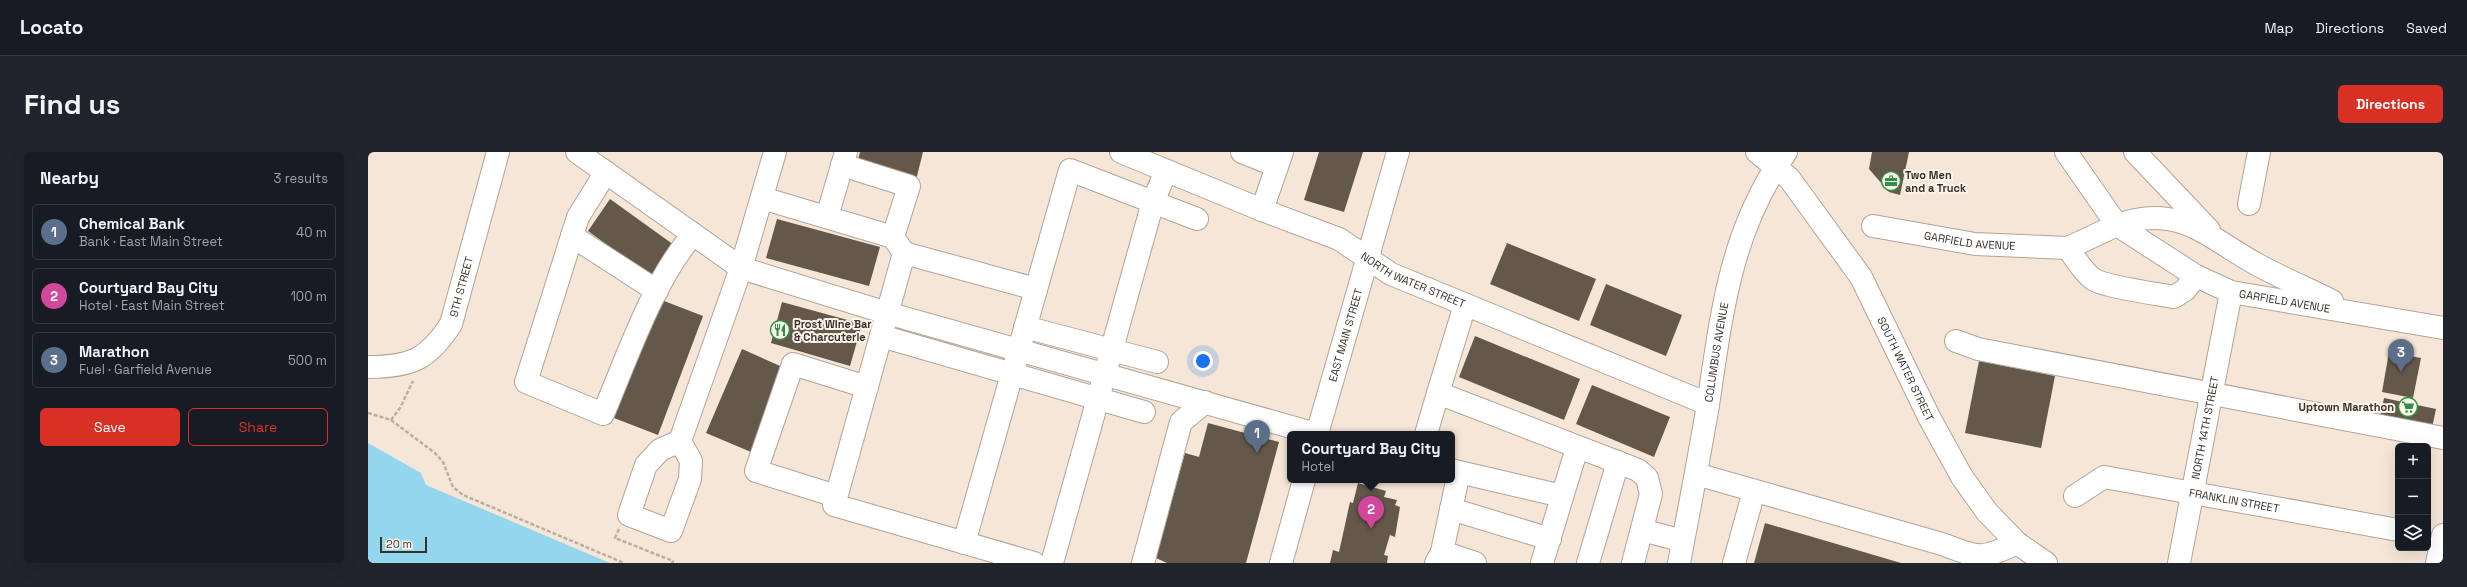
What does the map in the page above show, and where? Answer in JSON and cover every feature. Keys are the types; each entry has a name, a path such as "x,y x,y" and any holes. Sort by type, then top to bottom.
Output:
{"street":[{"name":"9TH STREET","path":"368,367 399,366 414,362 426,355 440,341 451,324 498,152"},
{"path":"577,152 741,268 887,312 1306,431"},
{"path":"680,441 691,461 690,480 671,531 629,514 646,465 660,450 680,441 741,268 774,152"},
{"name":"NORTH WATER STREET","path":"1121,152 1262,210 1339,239 1391,274 1708,404"},
{"path":"1242,152 1280,159 1262,210"},
{"name":"EAST MAIN STREET","path":"1373,235 1385,152"},
{"name":"EAST MAIN STREET","path":"1317,431 1398,152"},
{"name":"SOUTH WATER STREET","path":"1757,152 1781,159 1789,178 1823,222 1861,277 1929,417 1962,477 1987,512 2018,543 2046,563"},
{"path":"2066,152 2117,225 2139,217 2161,217 2179,222 2215,237"},
{"path":"2135,152 2215,237"},
{"path":"2249,204 2259,152"},
{"path":"827,217 844,159 909,186 887,312 834,505 1034,563"},
{"name":"COLUMBUS AVENUE","path":"1679,563 1696,474 1728,284 1743,231 1781,159"},
{"path":"964,543 1070,170 1196,219"},
{"path":"1052,563 1153,202 1166,170"},
{"path":"606,172 578,217 526,382 603,414 656,291 682,247 693,234"},
{"path":"762,198 827,217 898,245 1036,289"},
{"name":"GARFIELD AVENUE","path":"1873,226 1975,244 2068,248 2117,225 2196,276 2231,292 2443,328"},
{"path":"572,236 656,291"},
{"name":"GARFIELD AVENUE","path":"2215,237 2257,265 2353,312"},
{"path":"2068,248 2083,269 2094,280 2117,286 2174,297 2185,290 2196,276"},
{"name":"NORTH 14TH STREET","path":"2180,563 2231,292"},
{"path":"1427,431 1465,305"},
{"path":"1025,327 1157,362"},
{"path":"881,336 1144,412"},
{"path":"1956,341 1978,349 2443,438"},
{"path":"836,496 756,471 793,364 867,387"},
{"path":"1438,393 1577,448 1638,470 1647,478 1651,494 1633,563"},
{"path":"1143,563 1181,422 1205,402"},
{"path":"1542,563 1577,448"},
{"path":"1588,563 1618,462"},
{"path":"1455,471 1562,496"},
{"path":"1696,474 1983,560 2018,543"},
{"name":"FRANKLIN STREET","path":"2075,496 2104,477 2395,529"},
{"path":"1281,563 1303,483"},
{"path":"1454,483 1451,509 1439,558 1475,563"},
{"path":"1734,563 1754,491"},
{"path":"1451,509 1550,538"},
{"path":"1642,530 1683,541"},
{"path":"2438,563 2443,535"},
{"path":"2431,536 2443,538"}],"path":[{"path":"390,420 400,408 414,380 414,362"},
{"path":"368,413 390,420 435,453 443,462 453,487 463,495 624,563"},
{"path":"629,514 615,538 673,561 672,563"}],"water":[{"path":"368,443 421,473 426,485 610,563 368,563"}],"building":[{"path":"860,152 923,152 916,180 857,164"},
{"path":"1319,152 1363,152 1344,212 1304,200"},
{"name":"Two Men and a Truck","path":"1872,152 1909,152 1900,195 1889,192 1869,169"},
{"path":"610,199 674,245 651,277 588,231"},
{"path":"777,219 880,247 869,286 766,258"},
{"path":"1507,243 1596,279 1579,321 1490,284"},
{"path":"1606,284 1682,315 1666,356 1590,325"},
{"path":"659,299 703,316 658,435 614,418"},
{"path":"782,302 862,324 850,366 771,343"},
{"path":"1475,336 1580,379 1564,420 1459,377"},
{"path":"742,349 787,369 751,452 706,433"},
{"path":"2389,352 2421,358 2413,398 2382,392"},
{"path":"1979,361 2055,376 2041,448 1965,433"},
{"path":"1592,385 1670,417 1654,457 1576,424"},
{"path":"2384,398 2436,409 2432,428 2380,417"},
{"path":"1208,423 1279,442 1246,563 1167,563 1156,558 1185,453 1199,457"},
{"path":"1358,483 1386,491 1384,497 1397,500 1395,505 1400,507 1395,537 1390,535 1384,555 1388,556 1387,563 1330,563 1333,550 1339,552 1350,502 1353,503"},
{"path":"1765,523 1901,563 1754,563"}],"place":[{"name":"Two Men and a Truck","path":"1891,181"},
{"name":"Prost Wine Bar & Charcuterie","path":"780,330"},
{"name":"Marathon","path":"2401,372"},
{"name":"Uptown Marathon","path":"2408,407"},
{"name":"Chemical Bank","path":"1257,453"},
{"name":"Courtyard Bay City","path":"1371,529"}]}
